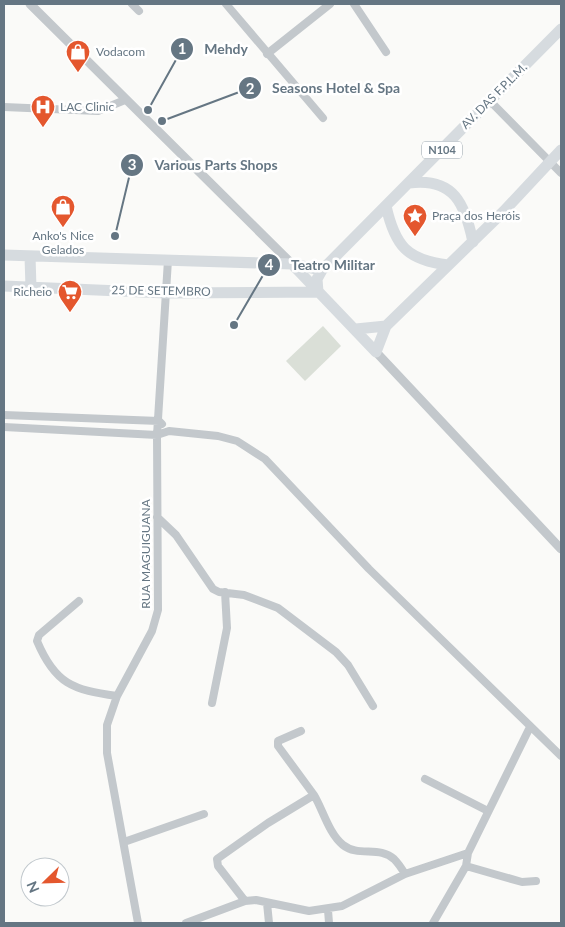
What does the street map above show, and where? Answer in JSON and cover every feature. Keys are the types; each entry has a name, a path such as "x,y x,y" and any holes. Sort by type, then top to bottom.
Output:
{"main road":[{"name":"AV. DAS F.P.L.M.","path":"322,270 561,29"},
{"path":"292,264 376,352 386,326 473,242 561,150"},
{"path":"409,183 427,180 448,190 459,199 468,216 473,242"},
{"path":"386,206 390,224 399,244 411,255 430,263 448,266"},
{"path":"4,255 292,264 322,270 317,280 318,292"},
{"path":"30,256 31,288"},
{"name":"25 DE SETEMBRO","path":"4,286 166,293 318,292"},
{"path":"356,329 386,326"}],"street":[{"path":"30,4 292,264"},
{"path":"132,4 139,11"},
{"path":"226,4 323,118"},
{"path":"267,54 330,4"},
{"path":"354,4 386,52"},
{"path":"4,107 98,111 125,100"},
{"path":"490,101 561,173"},
{"name":"RUA MAGUIGUANA","path":"138,923 107,753 107,726 118,696 152,631 158,610 157,435 168,260"},
{"path":"376,352 561,549"},
{"path":"4,415 158,421 169,430"},
{"path":"4,427 157,435 169,430 218,436 237,441 265,458 369,570 561,756"},
{"path":"157,517 176,535 210,585 219,592 249,596 278,608 336,652 348,665 373,706"},
{"path":"212,703 227,628 225,592"},
{"path":"79,601 39,635 37,641 51,669 65,681 79,689 118,696"},
{"path":"433,923 466,866 468,853 530,728"},
{"path":"301,731 278,741 278,746 314,795 334,833 344,846 365,852 384,852 394,859 405,874"},
{"path":"425,779 488,811"},
{"path":"245,901 218,866 217,859 268,823 314,795"},
{"path":"124,842 204,814"},
{"path":"186,923 245,901 309,911 328,910 342,906 405,874 468,853"},
{"path":"466,866 522,882 536,881"},
{"path":"267,903 269,923"},
{"path":"328,910 330,923"}],"shaded area":[{"path":"323,326 341,346 305,381 286,361"}],"place":[{"name":"Vodacom","path":"78,73"},
{"name":"Mehdy","path":"148,110"},
{"name":"Seasons Hotel & Spa","path":"162,121"},
{"name":"LAC Clinic","path":"43,128"},
{"name":"Anko's Nice Gelados","path":"63,228"},
{"name":"Various Parts Shops","path":"115,236"},
{"name":"Praça dos Heróis","path":"415,237"},
{"name":"Richeio","path":"70,313"},
{"name":"Teatro Militar","path":"234,325"}]}
